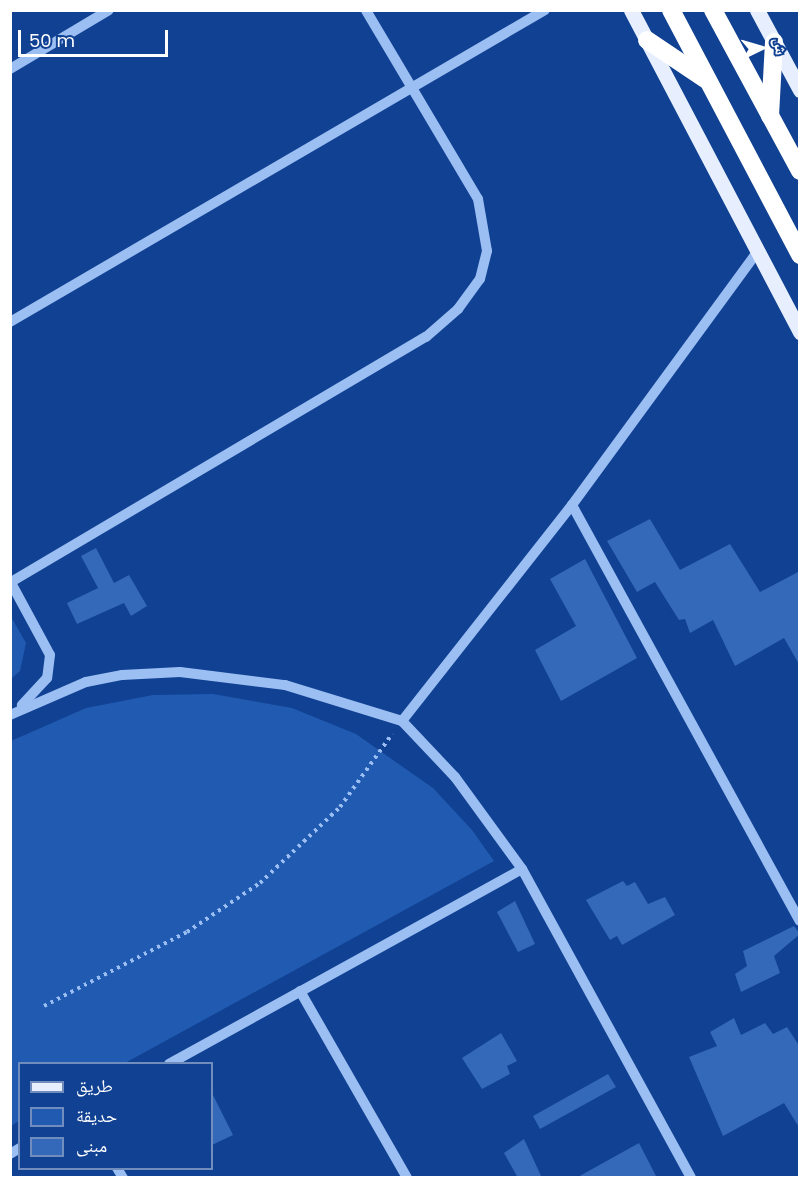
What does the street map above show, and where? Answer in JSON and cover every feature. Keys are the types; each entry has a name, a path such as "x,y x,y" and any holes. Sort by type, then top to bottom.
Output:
{"highway":[{"path":"671,10 800,255"},
{"path":"713,10 800,171"},
{"path":"647,40 708,82"},
{"path":"770,118 774,42"}],"main road":[{"path":"631,10 800,332"},
{"path":"757,10 800,90"}],"street":[{"path":"10,69 109,10"},
{"path":"11,714 51,669 50,655 11,582 426,337 458,309 480,279 487,251 486,225 478,200 409,88 366,10"},
{"path":"10,322 545,10"},
{"path":"402,721 572,505 758,251"},
{"path":"572,505 800,921"},
{"path":"11,714 86,682 122,675 180,672 285,686 402,721 455,777 522,869 691,1178"},
{"path":"173,1062 522,869"},
{"path":"300,991 406,1178"}],"path":[{"path":"45,1006 188,932 260,883 340,807 402,721"}],"green space":[{"path":"10,615 26,643 20,671 11,679"},
{"path":"213,694 292,708 356,734 433,788 472,830 494,861 127,1062 18,1062 18,1122 11,1126 11,741 86,708 153,695"}],"building":[{"path":"650,519 680,570 730,544 760,592 800,571 800,666 784,638 735,666 713,620 690,633 685,619 679,620 655,582 637,592 607,541"},
{"path":"96,548 114,583 129,575 147,606 131,616 124,603 77,624 67,603 98,588 81,556"},
{"path":"585,559 637,658 561,701 535,650 576,626 550,579"},
{"path":"623,881 627,886 635,882 648,904 665,897 675,915 622,945 617,936 610,940 586,900"},
{"path":"515,901 535,944 518,952 497,912"},
{"path":"794,926 800,934 774,956 780,973 741,992 735,974 747,966 743,951"},
{"path":"734,1018 741,1035 765,1023 773,1034 787,1027 800,1047 800,1129 784,1103 723,1136 689,1057 717,1046 710,1032"},
{"path":"501,1033 517,1061 507,1066 510,1074 482,1089 462,1058"},
{"path":"608,1074 616,1087 540,1129 533,1116"},
{"path":"213,1095 233,1135 213,1145"},
{"path":"524,1139 542,1178 518,1178 504,1153"},
{"path":"639,1143 657,1178 576,1178"}]}
